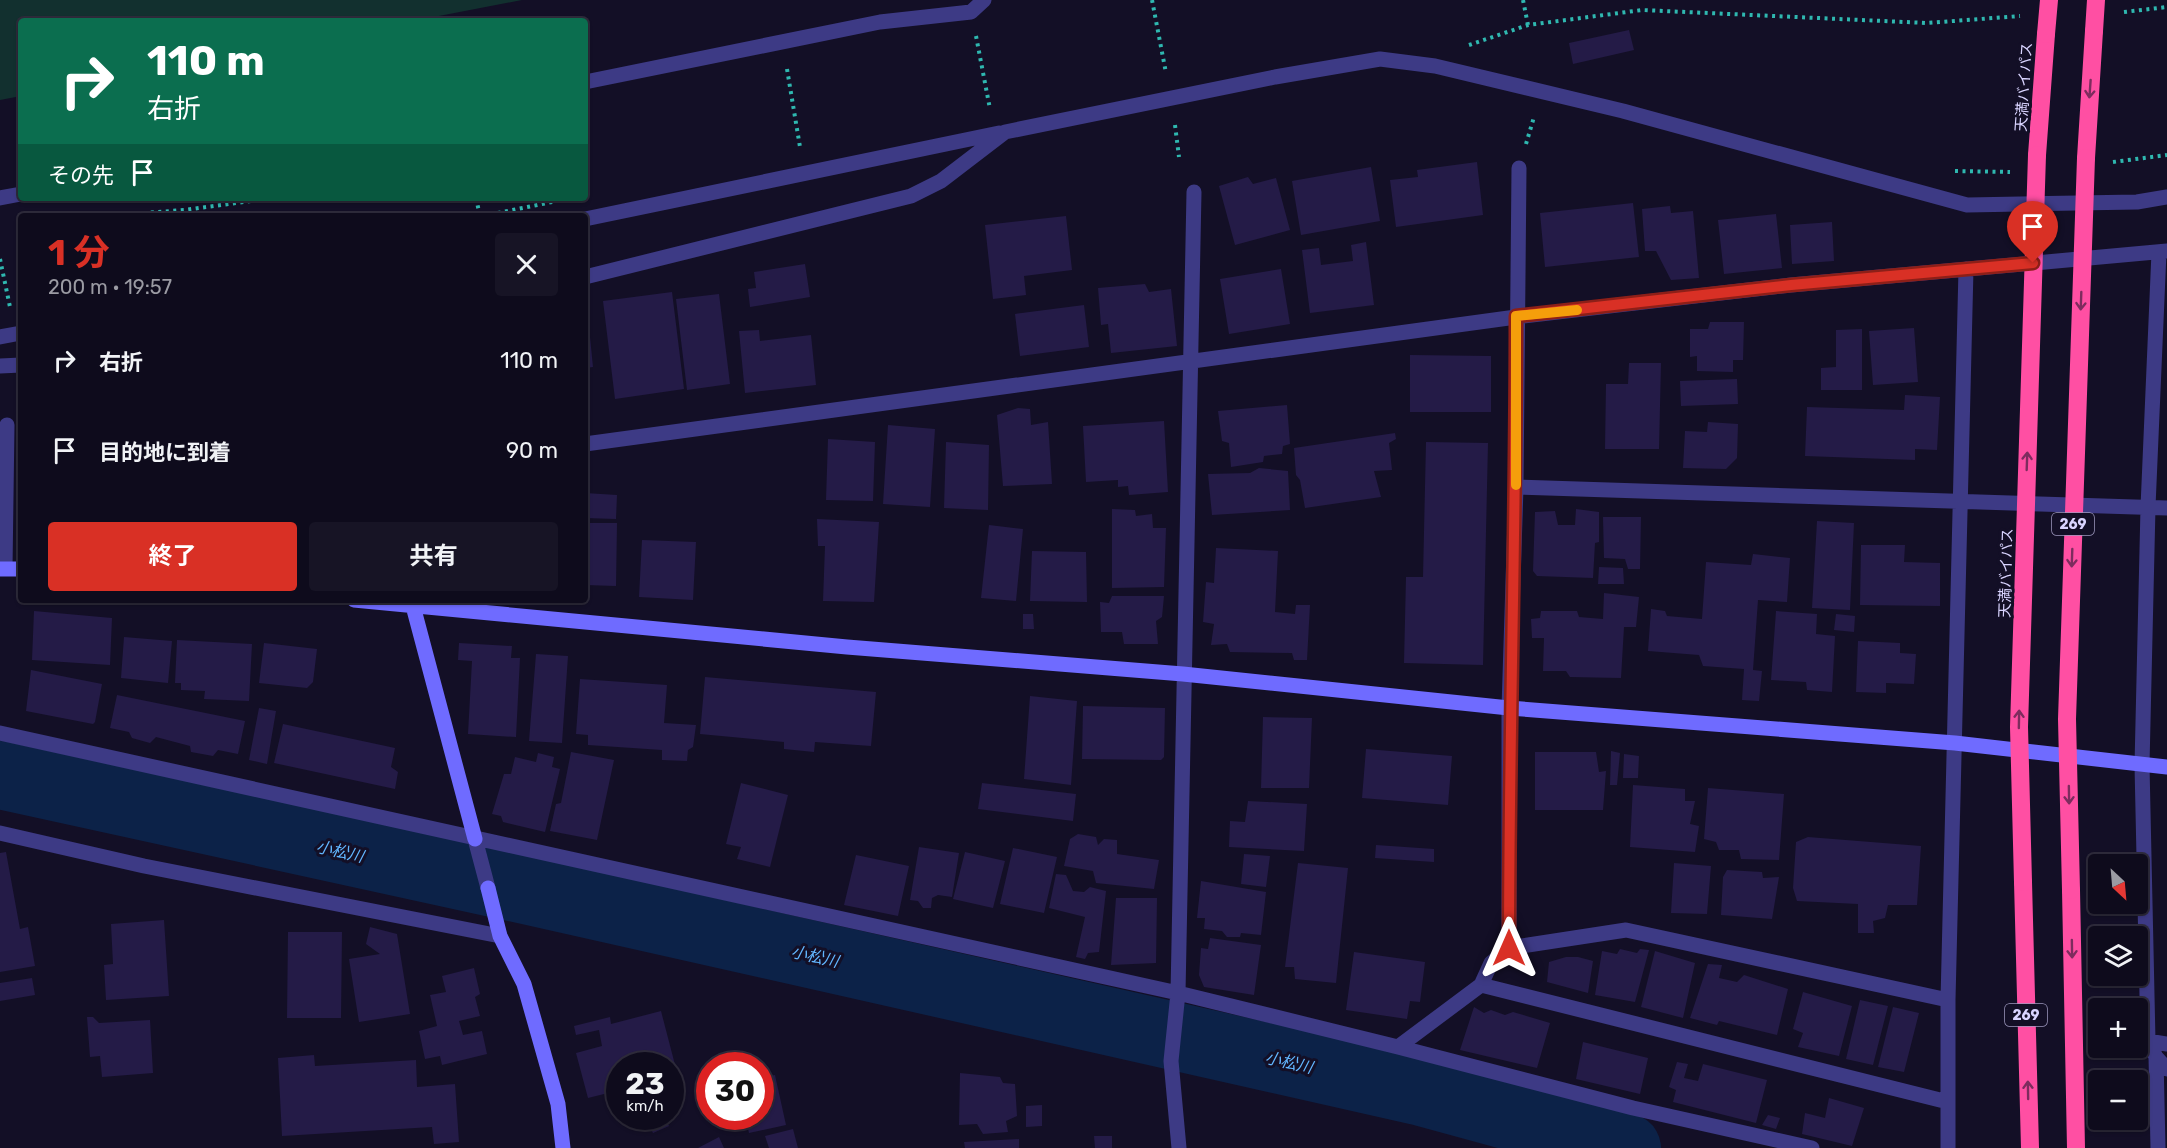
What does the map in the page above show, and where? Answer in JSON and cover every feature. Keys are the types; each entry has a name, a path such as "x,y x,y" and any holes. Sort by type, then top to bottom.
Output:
{"highway":[{"name":"天満バイパス","path":"2030,1148 2019,727 2037,155 2049,0"},
{"name":"269","path":"2076,1148 2067,719 2086,158 2096,0"}],"street":[{"path":"588,81 880,22 971,12 984,0"},
{"path":"588,218 1275,77 1380,59 1435,66 1623,111 1968,205 2137,202 2167,197"},
{"path":"588,276 911,196 941,181 1005,132"},
{"path":"1509,948 1509,708 1516,487 1519,168"},
{"path":"1179,1148 1171,1061 1178,993 1194,192"},
{"path":"0,198 18,195"},
{"path":"588,444 1516,316 1791,285 2163,251 2148,507 2142,765 2147,998"},
{"path":"1948,1148 1948,1000 1966,269"},
{"path":"0,337 18,334"},
{"path":"0,366 18,365"},
{"path":"7,425 9,569"},
{"path":"1516,487 2167,508"},
{"path":"563,1148 558,1104 524,984 500,936 413,603 847,647 1183,674 1509,708 1955,743 2167,767"},
{"path":"0,733 1178,993 1633,1108 1812,1148"},
{"path":"0,833 144,866 500,936"},
{"path":"1398,1047 1481,985 1491,963 1509,948 1626,930 1948,1000"},
{"path":"1481,985 1948,1102"},
{"path":"2148,1041 2167,1044"},
{"path":"2148,1041 2156,1057 2167,1069"},
{"path":"2156,1057 2158,1148"}],"path":[{"path":"1152,0 1167,79"},
{"path":"1523,0 1528,25"},
{"path":"1462,47 1528,25 1642,10 1927,23 2011,17"},
{"path":"971,12 990,109"},
{"path":"783,41 801,151"},
{"path":"1519,168 1542,93"},
{"path":"1172,99 1179,157"},
{"path":"145,213 252,201"},
{"path":"496,213 556,201"},
{"path":"0,259 10,311"}],"green space":[{"path":"0,0 522,0 429,18 18,18 18,97 0,100"}],"building":[{"path":"1629,30 1634,50 1573,64 1569,43"},
{"path":"1477,162 1483,215 1396,227 1390,180 1418,177 1417,170"},
{"path":"1371,167 1380,221 1301,235 1292,181"},
{"path":"1248,177 1253,184 1276,178 1290,230 1235,245 1219,186"},
{"path":"1633,203 1639,257 1545,267 1540,213"},
{"path":"1670,206 1671,213 1693,211 1699,278 1671,280 1656,251 1645,251 1642,209"},
{"path":"1776,214 1782,268 1724,274 1718,220"},
{"path":"1066,216 1072,270 1024,276 1026,295 993,299 985,225"},
{"path":"1832,222 1834,261 1792,264 1790,225"},
{"path":"1366,242 1374,305 1310,313 1302,250 1319,248 1321,265 1353,261 1351,245"},
{"path":"805,264 810,297 750,307 748,289 756,288 754,272"},
{"path":"1281,269 1290,324 1229,334 1220,279"},
{"path":"1145,284 1149,292 1171,289 1177,346 1111,353 1108,324 1101,325 1098,288"},
{"path":"672,292 684,389 615,399 603,301"},
{"path":"719,294 730,384 687,390 676,299"},
{"path":"1084,305 1089,347 1020,356 1015,314"},
{"path":"1710,322 1744,322 1743,360 1733,360 1733,372 1697,371 1697,356 1690,357 1690,329 1708,329"},
{"path":"1914,328 1918,382 1873,385 1869,331"},
{"path":"1862,329 1862,390 1821,390 1821,368 1836,367 1836,330"},
{"path":"759,330 760,341 811,335 816,385 745,393 739,331"},
{"path":"588,337 590,337 593,367 588,368"},
{"path":"1410,355 1491,356 1491,412 1410,412"},
{"path":"1629,363 1661,363 1659,449 1605,449 1606,384 1628,384"},
{"path":"1737,379 1738,404 1681,406 1680,381"},
{"path":"1905,395 1940,397 1937,450 1915,449 1915,460 1805,456 1807,407 1904,410"},
{"path":"1287,405 1290,444 1283,446 1282,454 1264,456 1263,462 1231,467 1229,443 1222,441 1218,411"},
{"path":"1018,408 1030,409 1031,425 1048,422 1052,484 1003,486 997,415"},
{"path":"1164,421 1168,492 1129,495 1128,486 1118,487 1118,480 1086,482 1083,426"},
{"path":"1708,422 1738,424 1737,458 1726,469 1683,468 1685,431 1707,432"},
{"path":"888,425 935,429 930,507 883,504"},
{"path":"1395,433 1396,439 1389,443 1392,470 1374,471 1381,497 1305,508 1300,480 1296,475 1294,448"},
{"path":"828,439 875,442 873,501 826,500"},
{"path":"946,442 989,445 988,510 944,508"},
{"path":"1426,442 1488,443 1483,665 1404,663 1406,577 1423,577"},
{"path":"1259,468 1288,471 1290,510 1212,515 1208,474 1250,473"},
{"path":"588,493 617,495 616,519 588,518"},
{"path":"1112,509 1135,510 1136,516 1152,514 1153,528 1166,528 1164,587 1112,588"},
{"path":"1576,509 1599,512 1599,542 1595,543 1593,578 1537,576 1533,571 1535,512 1555,511 1558,525 1575,525"},
{"path":"1603,517 1641,517 1640,569 1628,569 1625,559 1604,558"},
{"path":"817,519 879,522 874,602 823,601 825,546 818,546"},
{"path":"1817,521 1854,523 1850,610 1812,608"},
{"path":"588,523 617,523 616,586 588,585"},
{"path":"989,525 1023,529 1016,601 981,598"},
{"path":"642,540 696,542 693,600 639,597"},
{"path":"1861,545 1905,545 1904,562 1940,563 1940,606 1860,605"},
{"path":"1216,548 1278,551 1275,612 1295,614 1296,605 1310,605 1307,660 1294,660 1292,653 1230,652 1227,644 1211,645 1214,624 1203,622 1206,582 1214,583"},
{"path":"1032,551 1086,552 1087,602 1030,601"},
{"path":"1753,554 1790,558 1787,602 1758,600 1753,670 1762,671 1759,701 1742,700 1744,669 1703,666 1699,655 1648,651 1651,609 1665,611 1667,616 1702,619 1706,562 1751,565"},
{"path":"1599,567 1623,568 1624,584 1598,584"},
{"path":"1604,593 1639,597 1636,627 1624,627 1621,678 1570,677 1566,671 1543,671 1544,638 1532,638 1531,619 1540,618 1541,611 1577,611 1579,617 1603,619"},
{"path":"1112,596 1164,596 1162,617 1156,621 1158,644 1124,644 1122,632 1101,632 1100,602 1109,603"},
{"path":"34,611 112,618 110,665 32,660"},
{"path":"1776,611 1817,614 1816,634 1835,636 1832,692 1807,690 1806,682 1771,680"},
{"path":"1023,614 1033,614 1034,629 1023,629"},
{"path":"1836,614 1855,616 1854,632 1834,630"},
{"path":"124,637 172,641 168,683 121,678"},
{"path":"177,640 252,644 249,701 204,699 205,691 181,690 181,683 175,683"},
{"path":"1858,641 1900,643 1900,653 1916,654 1914,684 1886,683 1886,693 1856,692"},
{"path":"264,643 317,649 313,682 307,688 259,683"},
{"path":"459,643 512,646 511,658 520,658 516,737 468,734 472,661 458,660"},
{"path":"536,654 568,656 562,743 529,741"},
{"path":"31,670 102,684 95,722 93,724 26,711"},
{"path":"705,677 876,692 871,746 815,742 814,752 784,749 784,742 700,734"},
{"path":"580,679 667,685 664,723 696,725 693,747 688,750 687,761 662,760 662,750 588,745 588,735 576,734"},
{"path":"117,695 245,721 238,754 218,750 213,756 191,752 190,746 156,737 150,743 132,738 129,732 110,728"},
{"path":"1030,696 1077,701 1071,785 1024,779"},
{"path":"1083,706 1165,708 1164,757 1161,760 1082,759"},
{"path":"259,708 276,711 267,764 249,760"},
{"path":"1263,717 1312,718 1309,788 1261,788"},
{"path":"283,724 395,748 391,767 398,772 395,789 274,763"},
{"path":"1366,749 1452,756 1448,805 1362,798"},
{"path":"1611,751 1620,753 1617,785 1610,785"},
{"path":"571,752 614,760 597,840 550,831 556,804 561,803"},
{"path":"1535,752 1596,752 1599,772 1606,771 1603,810 1535,810"},
{"path":"538,753 554,757 552,767 560,769 545,832 503,822 501,816 492,814 504,774 511,774 515,757 536,762"},
{"path":"1624,754 1639,756 1638,778 1623,778"},
{"path":"741,783 788,795 770,867 737,859 741,847 726,844"},
{"path":"982,783 1076,794 1073,821 978,809"},
{"path":"1633,785 1685,789 1685,801 1695,801 1690,824 1699,826 1695,852 1630,847"},
{"path":"1708,788 1784,794 1779,860 1741,859 1739,850 1719,850 1716,842 1704,839"},
{"path":"1248,801 1307,804 1304,851 1229,847 1230,821 1245,822"},
{"path":"1078,834 1096,837 1098,845 1104,839 1117,840 1117,854 1159,860 1154,889 1096,883 1093,871 1064,866 1070,839"},
{"path":"1808,837 1921,846 1917,905 1888,905 1885,918 1873,921 1874,933 1858,933 1858,904 1797,901 1793,888 1796,842"},
{"path":"1376,845 1434,849 1434,862 1375,858"},
{"path":"919,847 959,853 952,897 938,895 932,898 931,908 923,908 918,901 910,900"},
{"path":"1013,848 1057,857 1044,913 1000,904"},
{"path":"6,852 20,929 28,927 35,966 0,972 0,853"},
{"path":"965,852 1005,861 993,908 953,899"},
{"path":"1244,854 1270,856 1266,887 1241,884"},
{"path":"856,855 909,866 898,916 844,905"},
{"path":"1298,863 1348,868 1336,983 1295,979 1294,967 1285,967"},
{"path":"1674,863 1711,866 1707,914 1671,913"},
{"path":"1727,870 1762,872 1763,878 1779,877 1772,919 1721,915 1723,877"},
{"path":"1056,874 1066,875 1073,891 1084,892 1090,887 1106,891 1099,952 1088,953 1085,959 1076,957 1085,917 1049,908"},
{"path":"1201,881 1266,892 1261,935 1241,933 1240,937 1227,937 1222,931 1204,929 1205,918 1197,918"},
{"path":"1116,898 1157,898 1156,963 1111,965"},
{"path":"164,920 169,996 106,1000 104,965 113,964 111,924"},
{"path":"370,927 397,934 410,1014 359,1022 349,959 380,954 366,944"},
{"path":"288,932 342,932 341,1018 287,1018"},
{"path":"1210,938 1261,945 1254,995 1204,987 1199,975 1201,948 1208,949"},
{"path":"1620,949 1637,953 1640,949 1649,950 1635,1002 1595,995 1602,951 1617,954"},
{"path":"1655,951 1695,963 1683,1018 1641,1007"},
{"path":"1354,952 1425,962 1420,1002 1410,1001 1407,1019 1346,1010"},
{"path":"1566,957 1593,961 1588,993 1547,982 1549,962"},
{"path":"1708,964 1722,965 1719,978 1737,982 1744,975 1788,989 1777,1035 1719,1021 1717,1025 1690,1018"},
{"path":"474,968 480,994 475,997 480,1016 459,1021 463,1035 482,1031 487,1054 442,1065 440,1056 425,1059 419,1031 437,1026 430,995 446,992 442,976"},
{"path":"32,978 35,995 0,1001 0,983"},
{"path":"1803,992 1852,1006 1839,1056 1798,1047 1803,1033 1793,1029"},
{"path":"1860,1000 1888,1006 1873,1065 1846,1059"},
{"path":"1474,1007 1484,1013 1491,1010 1505,1015 1513,1012 1550,1023 1537,1068 1460,1050"},
{"path":"1893,1007 1919,1013 1904,1072 1878,1067"},
{"path":"661,1011 672,1052 606,1052 606,1094 588,1098 576,1053 602,1046 599,1030 576,1035 574,1026 610,1017 611,1024"},
{"path":"87,1017 93,1017 99,1023 150,1020 153,1073 102,1077 100,1056 90,1057"},
{"path":"1583,1042 1648,1058 1640,1094 1576,1079"},
{"path":"314,1055 315,1066 416,1060 417,1087 455,1084 459,1142 434,1144 432,1127 282,1136 278,1058"},
{"path":"1677,1062 1688,1064 1684,1078 1698,1081 1703,1064 1767,1080 1756,1123 1673,1102 1676,1090 1669,1087"},
{"path":"960,1073 1000,1077 1003,1083 1015,1084 1017,1116 1006,1121 1008,1132 983,1134 977,1124 959,1125"},
{"path":"774,1075 786,1125 774,1128"},
{"path":"1829,1098 1864,1108 1852,1146 1802,1134 1805,1113 1825,1118"},
{"path":"1042,1105 1042,1126 1026,1127 1026,1106"},
{"path":"1768,1115 1780,1118 1776,1129 1762,1125"},
{"path":"793,1129 798,1148 769,1148 765,1136"},
{"path":"1094,1136 1112,1136 1112,1148 1095,1148"},
{"path":"719,1137 724,1148 698,1148"},
{"path":"1019,1139 1019,1148 965,1148 964,1142"}],"waterway":[{"name":"小松川","path":"0,775 530,891 1418,1091 1627,1148"}],"slow traffic":[{"path":"1516,485 1516,316 1577,310"}],"route":[{"path":"1509,948 1509,708 1516,487 1516,316 1622,306 1791,285 2033,263"}]}
